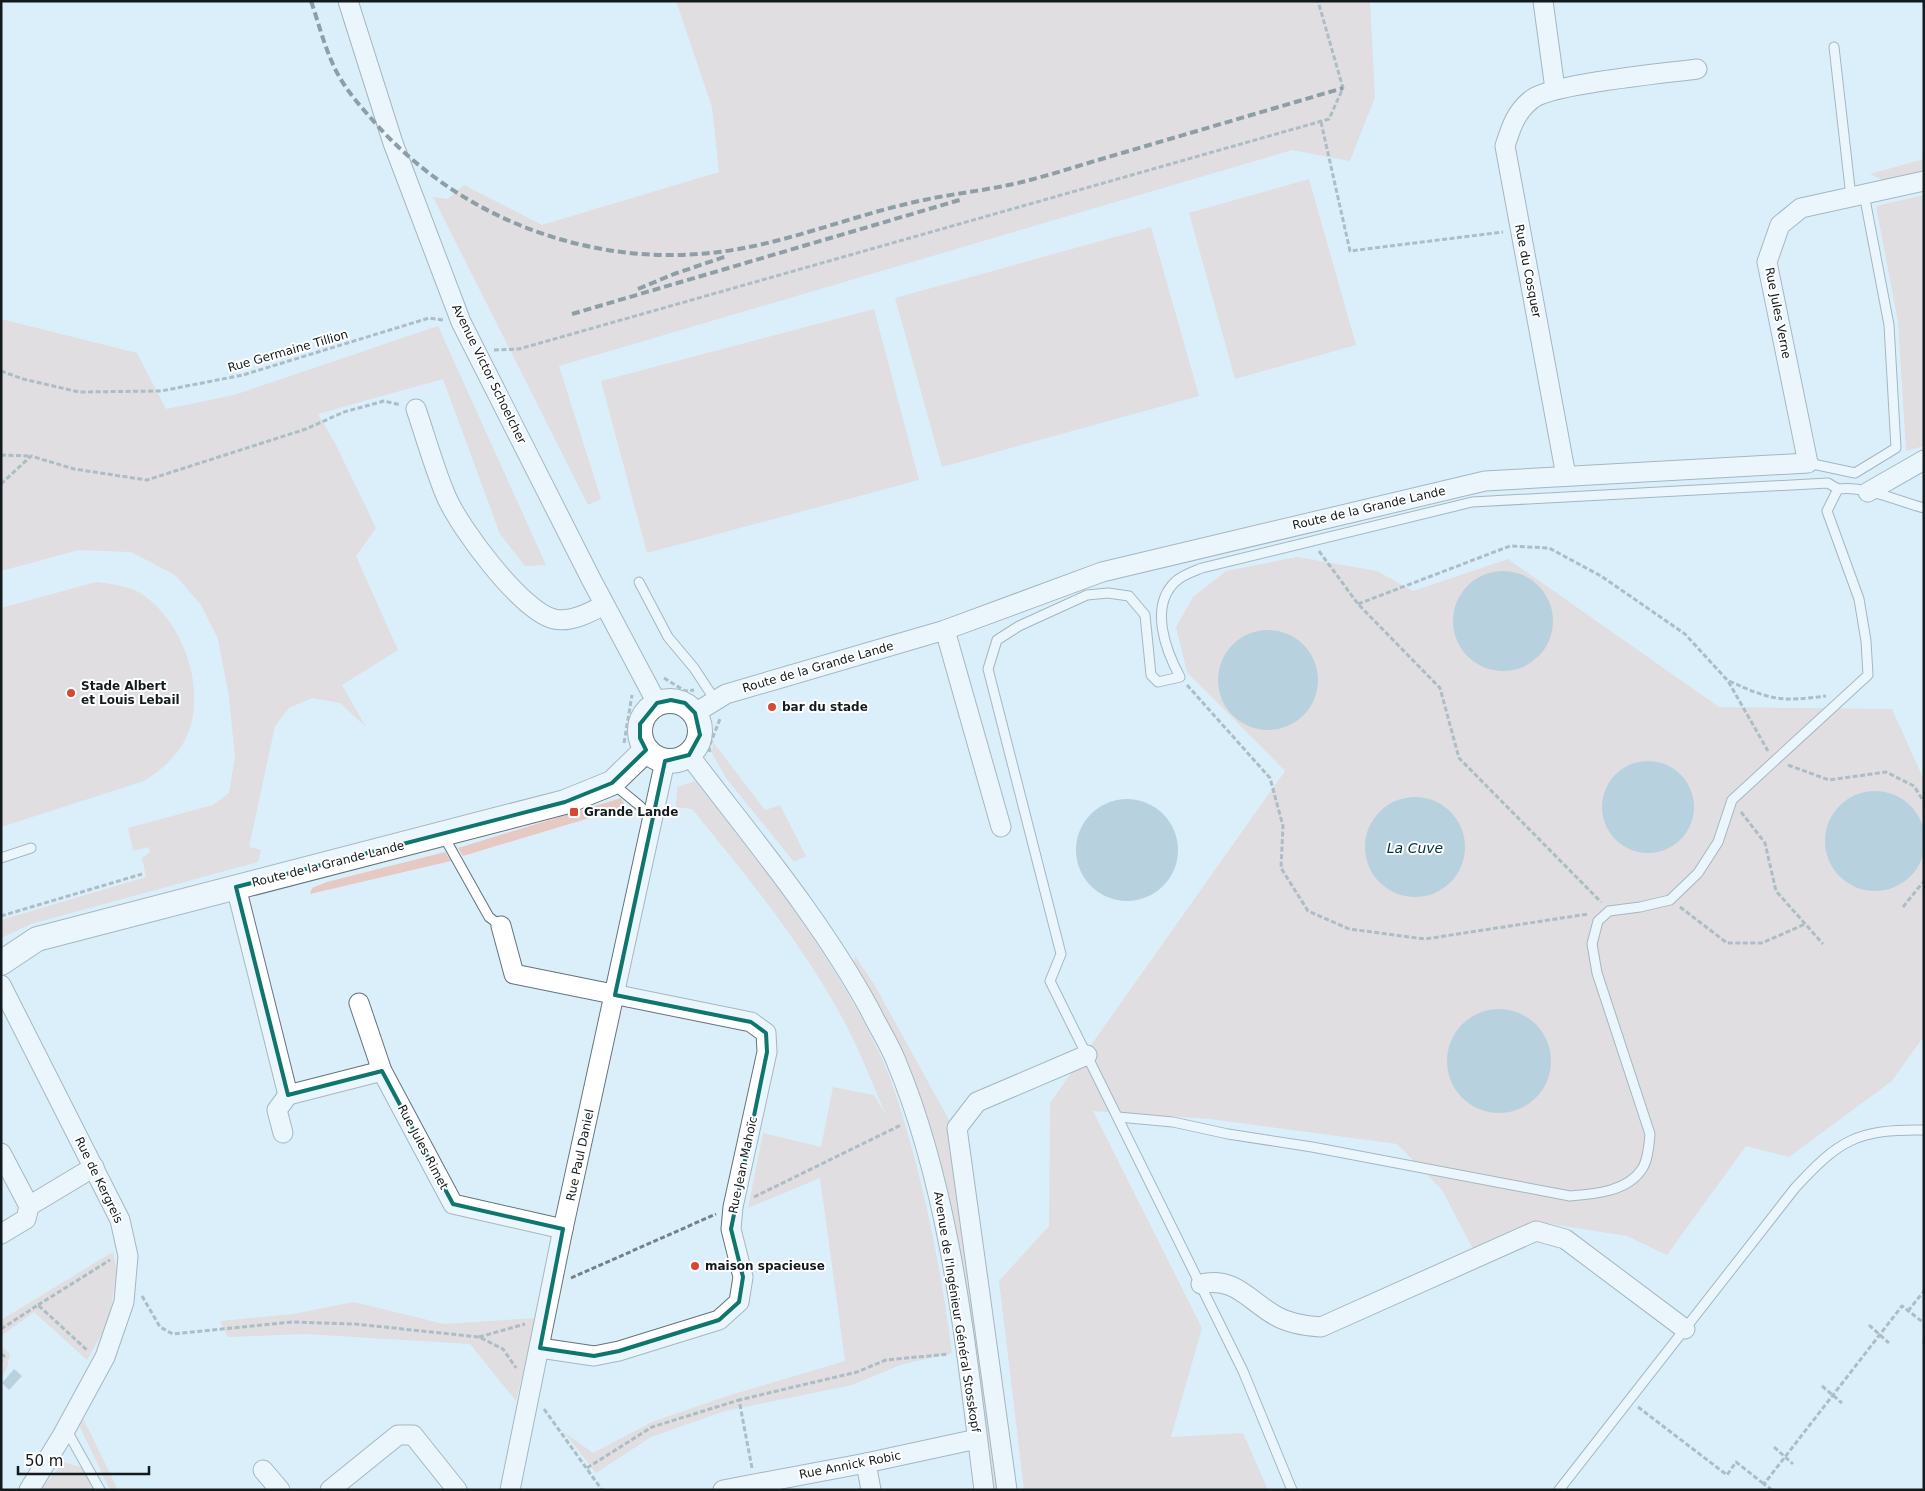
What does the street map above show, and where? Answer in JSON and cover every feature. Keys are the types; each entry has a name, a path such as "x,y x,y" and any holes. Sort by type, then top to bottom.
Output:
{"street":[{"name":"Avenue Victor Schoelcher","path":"348,1 393,143 461,322 604,605 653,696"},
{"path":"1543,1 1555,89"},
{"name":"Rue du Cosquer","path":"1566,476 1505,146 1514,118 1532,98 1555,89 1697,69"},
{"name":"Rue Jules Verne","path":"1808,463 1768,262 1780,225 1801,208 1924,181"},
{"path":"416,409 446,497 477,546 517,594 546,616 556,620 576,617 604,605"},
{"path":"1868,492 1924,460"},
{"name":"Route de la Grande Lande","path":"707,701 945,630 1102,572 1485,481 1808,463"},
{"path":"945,630 1001,827"},
{"path":"653,696 685,703 707,701 700,724 700,735 696,746 694,762 649,757 640,738 640,724 653,696"},
{"name":"Route de la Grande Lande","path":"1,963 37,939 565,802 612,783 649,757"},
{"name":"Rue Paul Daniel","path":"510,1490 563,1229 652,820 649,757"},
{"name":"Avenue de l'Ingénieur Général Stosskopf","path":"694,762 800,899 848,971 896,1059 917,1117 941,1204 965,1352 984,1490"},
{"path":"236,887 288,1095"},
{"path":"501,926 514,974 615,995"},
{"name":"Rue de Kergreis","path":"1,985 120,1220 128,1256 124,1302 101,1363 66,1429 30,1490"},
{"name":"Rue Jean Mahoïc","path":"540,1348 594,1356 619,1351 719,1320 739,1302 743,1276 730,1229 733,1207 767,1052 766,1033 751,1022 615,995"},
{"name":"Rue Jules Rimet","path":"360,1003 382,1070 453,1204 563,1229"},
{"path":"1007,1490 957,1128 977,1102 1087,1055"},
{"path":"284,1133 277,1110 288,1095 382,1070"},
{"path":"1,1153 29,1206 26,1219 1,1234"},
{"path":"29,1206 94,1167"},
{"path":"1201,1284 1215,1281 1234,1286 1276,1316 1298,1325 1321,1327 1536,1231 1564,1239 1685,1329"},
{"path":"330,1490 398,1435 413,1435 457,1490"},
{"name":"Rue Annick Robic","path":"723,1490 866,1463 977,1439"},
{"path":"866,1463 871,1490"},
{"path":"263,1470 280,1490"}],"lane":[{"path":"1808,463 1855,473 1896,448 1889,326 1858,196 1834,47"},
{"path":"1292,1490 1243,1371 1050,981 1061,954 988,669 997,640 1018,626 1088,596 1108,592 1129,596 1145,615 1151,675 1158,682 1180,677 1168,653 1163,625 1166,595 1174,583 1184,576 1202,568 1472,502 1828,483 1838,489 1848,488 1868,492 1924,508"},
{"path":"1118,1117 1173,1122 1228,1134 1312,1147 1570,1196 1603,1193 1627,1182 1642,1169 1648,1151 1650,1134 1597,973 1592,944 1598,921 1609,910 1640,908 1670,900 1698,873 1718,842 1732,800 1868,675 1866,641 1859,599 1827,511 1838,489"},
{"path":"639,582 668,637 694,668 707,701"},
{"path":"612,783 640,806 652,820"},
{"path":"443,835 489,917 501,926"},
{"path":"1,858 31,848"},
{"path":"1559,1490 1795,1188 1833,1149 1854,1138 1876,1133 1924,1130"},
{"path":"66,1429 100,1490"}],"path":[{"path":"476,350 519,349 1329,119 1343,88 1318,1"},
{"path":"1321,122 1350,251 1521,229"},
{"name":"Rue Germaine Tillion","path":"1,371 23,379 79,392 161,391 243,375 429,318 461,322"},
{"path":"1,454 31,456 74,469 147,480 306,429 344,412 384,401 416,409"},
{"path":"1,484 31,456"},
{"path":"1313,542 1358,604 1440,688 1459,758 1609,910"},
{"path":"1358,604 1510,546 1549,548 1602,576 1685,634 1728,680 1774,761 1829,780 1886,772 1914,786 1924,802"},
{"path":"1180,677 1270,778 1283,826 1281,868 1308,911 1349,929 1425,939 1609,910"},
{"path":"649,757 622,750 628,725 632,693 653,696 664,678 685,691 707,701 722,715 708,747 713,761 694,762"},
{"path":"1728,680 1763,697 1790,701 1847,694"},
{"path":"1732,800 1765,843 1776,891 1823,944"},
{"path":"1,916 142,874"},
{"path":"1903,907 1924,881"},
{"path":"1670,900 1727,943 1762,943 1805,924"},
{"path":"570,1279 733,1207 917,1117"},
{"path":"1,1329 109,1260 128,1256"},
{"path":"126,1276 145,1299 160,1327 173,1334 223,1331 292,1322 346,1324 478,1337 503,1349 520,1374"},
{"path":"1908,1311 1924,1291"},
{"path":"38,1305 101,1363"},
{"path":"1764,1484 1902,1306 1924,1323"},
{"path":"478,1337 528,1323 548,1309"},
{"path":"1869,1325 1889,1343"},
{"path":"587,1468 652,1427 739,1400 857,1372 886,1360 965,1352"},
{"path":"1,1354 4,1356 1,1361"},
{"path":"1822,1386 1842,1403"},
{"path":"739,1400 755,1484"},
{"path":"1629,1400 1727,1475 1736,1462 1772,1490"},
{"path":"528,1404 543,1408 602,1490"},
{"path":"1774,1447 1793,1464"}],"highlighted area":[{"path":"671,700 685,703 695,713 700,735 689,755 665,761 615,995 751,1022 766,1033 767,1052 731,1229 743,1277 739,1302 719,1320 619,1351 594,1356 540,1348 563,1229 453,1204 382,1071 288,1095 236,887 565,802 612,783 646,750 640,738 640,724 657,703"}],"shaded area":[{"path":"676,1 1370,1 1375,97 1350,161 1292,150 559,366 601,499 588,505 433,197 448,199 464,185 542,225 719,172 712,107"},
{"path":"1924,159 1924,174 1886,182 1870,174"},
{"path":"1309,179 1356,345 1235,379 1189,213"},
{"path":"1924,195 1924,446 1906,451 1898,322 1876,206"},
{"path":"1151,227 1199,396 942,467 895,298"},
{"path":"874,309 919,480 647,553 601,381"},
{"path":"1,319 137,353 166,409 234,395 438,326 546,565 525,566 500,534 443,379 318,414 335,443 376,528 356,556 398,650 342,685 366,727 340,703 312,698 289,708 275,726 249,847 261,850 258,862 31,924 1,938 1,920 146,877 142,858 150,852 148,847 133,851 128,828 213,805 229,793 235,757 229,697 218,639 201,605 175,575 131,552 79,550 1,571"},
{"path":"1297,557 1377,571 1413,591 1508,559 1719,707 1892,709 1924,780 1924,1036 1892,1081 1789,1157 1746,1146 1667,1255 1627,1236 1544,1223 1473,1249 1442,1190 1397,1144 1210,1119 1093,1111 1202,1328 1171,1437 1243,1433 1268,1490 1024,1490 999,1281 1049,1226 1050,1103 1285,771 1187,672 1176,627 1193,597 1226,571"},
{"name":"Stade Albert et Louis Lebail","path":"96,582 122,586 141,593 171,623 187,657 192,676 193,713 186,739 171,760 144,781 1,827 1,608"},
{"path":"713,742 765,810 780,805 806,856 794,862 726,778 712,753"},
{"path":"695,781 792,907 856,1007 880,1054 891,1080 911,1145 924,1197 940,1275 952,1353 900,1365 852,1385 725,1411 651,1437 596,1473 564,1432 593,1453 652,1422 724,1397 845,1361 820,1178 748,1208 763,1133 821,1147 833,1087 874,1095 887,1117 845,1023 812,966 774,912 692,809 676,807 677,787"},
{"path":"621,798 626,807 463,856 458,848"},
{"path":"445,852 451,861 310,894 312,888 327,882"},
{"path":"855,956 874,984 949,1120 999,1490 992,1490 959,1243 932,1139 904,1053 854,962"},
{"path":"113,1252 117,1272 108,1323 87,1360 34,1312 1,1336 1,1320"},
{"path":"354,1302 444,1324 536,1318 516,1401 470,1344 305,1334 228,1337 220,1321 293,1314"},
{"path":"1,1345 10,1354 7,1368 1,1378"},
{"path":"83,1418 118,1490 110,1490 78,1423"},
{"path":"64,1462 81,1467 96,1490 40,1490"}],"water":[{"path":"1503,571 1513,572 1531,579 1545,593 1552,611 1552,631 1545,649 1531,663 1513,670 1503,671 1493,670 1475,663 1461,649 1454,631 1453,621 1454,611 1461,593 1475,579 1493,572"},
{"path":"1268,630 1278,631 1296,638 1310,652 1317,670 1317,690 1310,708 1296,722 1278,729 1268,730 1258,729 1240,722 1226,708 1219,690 1218,680 1219,670 1226,652 1240,638 1258,631"},
{"path":"1639,761 1657,761 1674,768 1687,781 1694,798 1694,816 1687,833 1674,846 1657,853 1639,853 1622,846 1609,833 1602,816 1602,798 1609,781 1622,768"},
{"path":"1875,791 1894,795 1910,806 1921,822 1925,841 1921,860 1910,876 1894,887 1875,891 1856,887 1840,876 1829,860 1825,841 1829,822 1840,806 1856,795"},
{"name":"La Cuve","path":"1415,797 1425,798 1443,805 1457,819 1464,837 1464,857 1457,875 1443,889 1425,896 1415,897 1405,896 1387,889 1373,875 1366,857 1365,847 1366,837 1373,819 1387,805 1405,798"},
{"path":"1127,799 1146,803 1163,814 1174,831 1178,850 1174,869 1163,886 1146,897 1127,901 1108,897 1091,886 1080,869 1076,850 1080,831 1091,814 1108,803"},
{"path":"1499,1009 1519,1013 1528,1018 1542,1032 1547,1041 1551,1061 1547,1081 1542,1090 1528,1104 1519,1109 1499,1113 1479,1109 1470,1104 1456,1090 1451,1081 1447,1061 1451,1041 1456,1032 1470,1018 1479,1013"},
{"path":"14,1369 22,1376 9,1390 2,1383"}],"railway":[{"path":"311,1 327,50 344,84 376,124 410,158 448,187 489,211 532,230 577,244 624,252 671,255 719,252 745,248 898,206 1010,185 1343,88"},
{"path":"572,314 963,199"},
{"path":"638,289 674,274 727,256"}],"place":[{"name":"Stade Albert et Louis Lebail","path":"71,693"},
{"name":"bar du stade","path":"772,707"},
{"name":"Grande Lande","path":"574,812"},
{"name":"maison spacieuse","path":"695,1266"}]}
